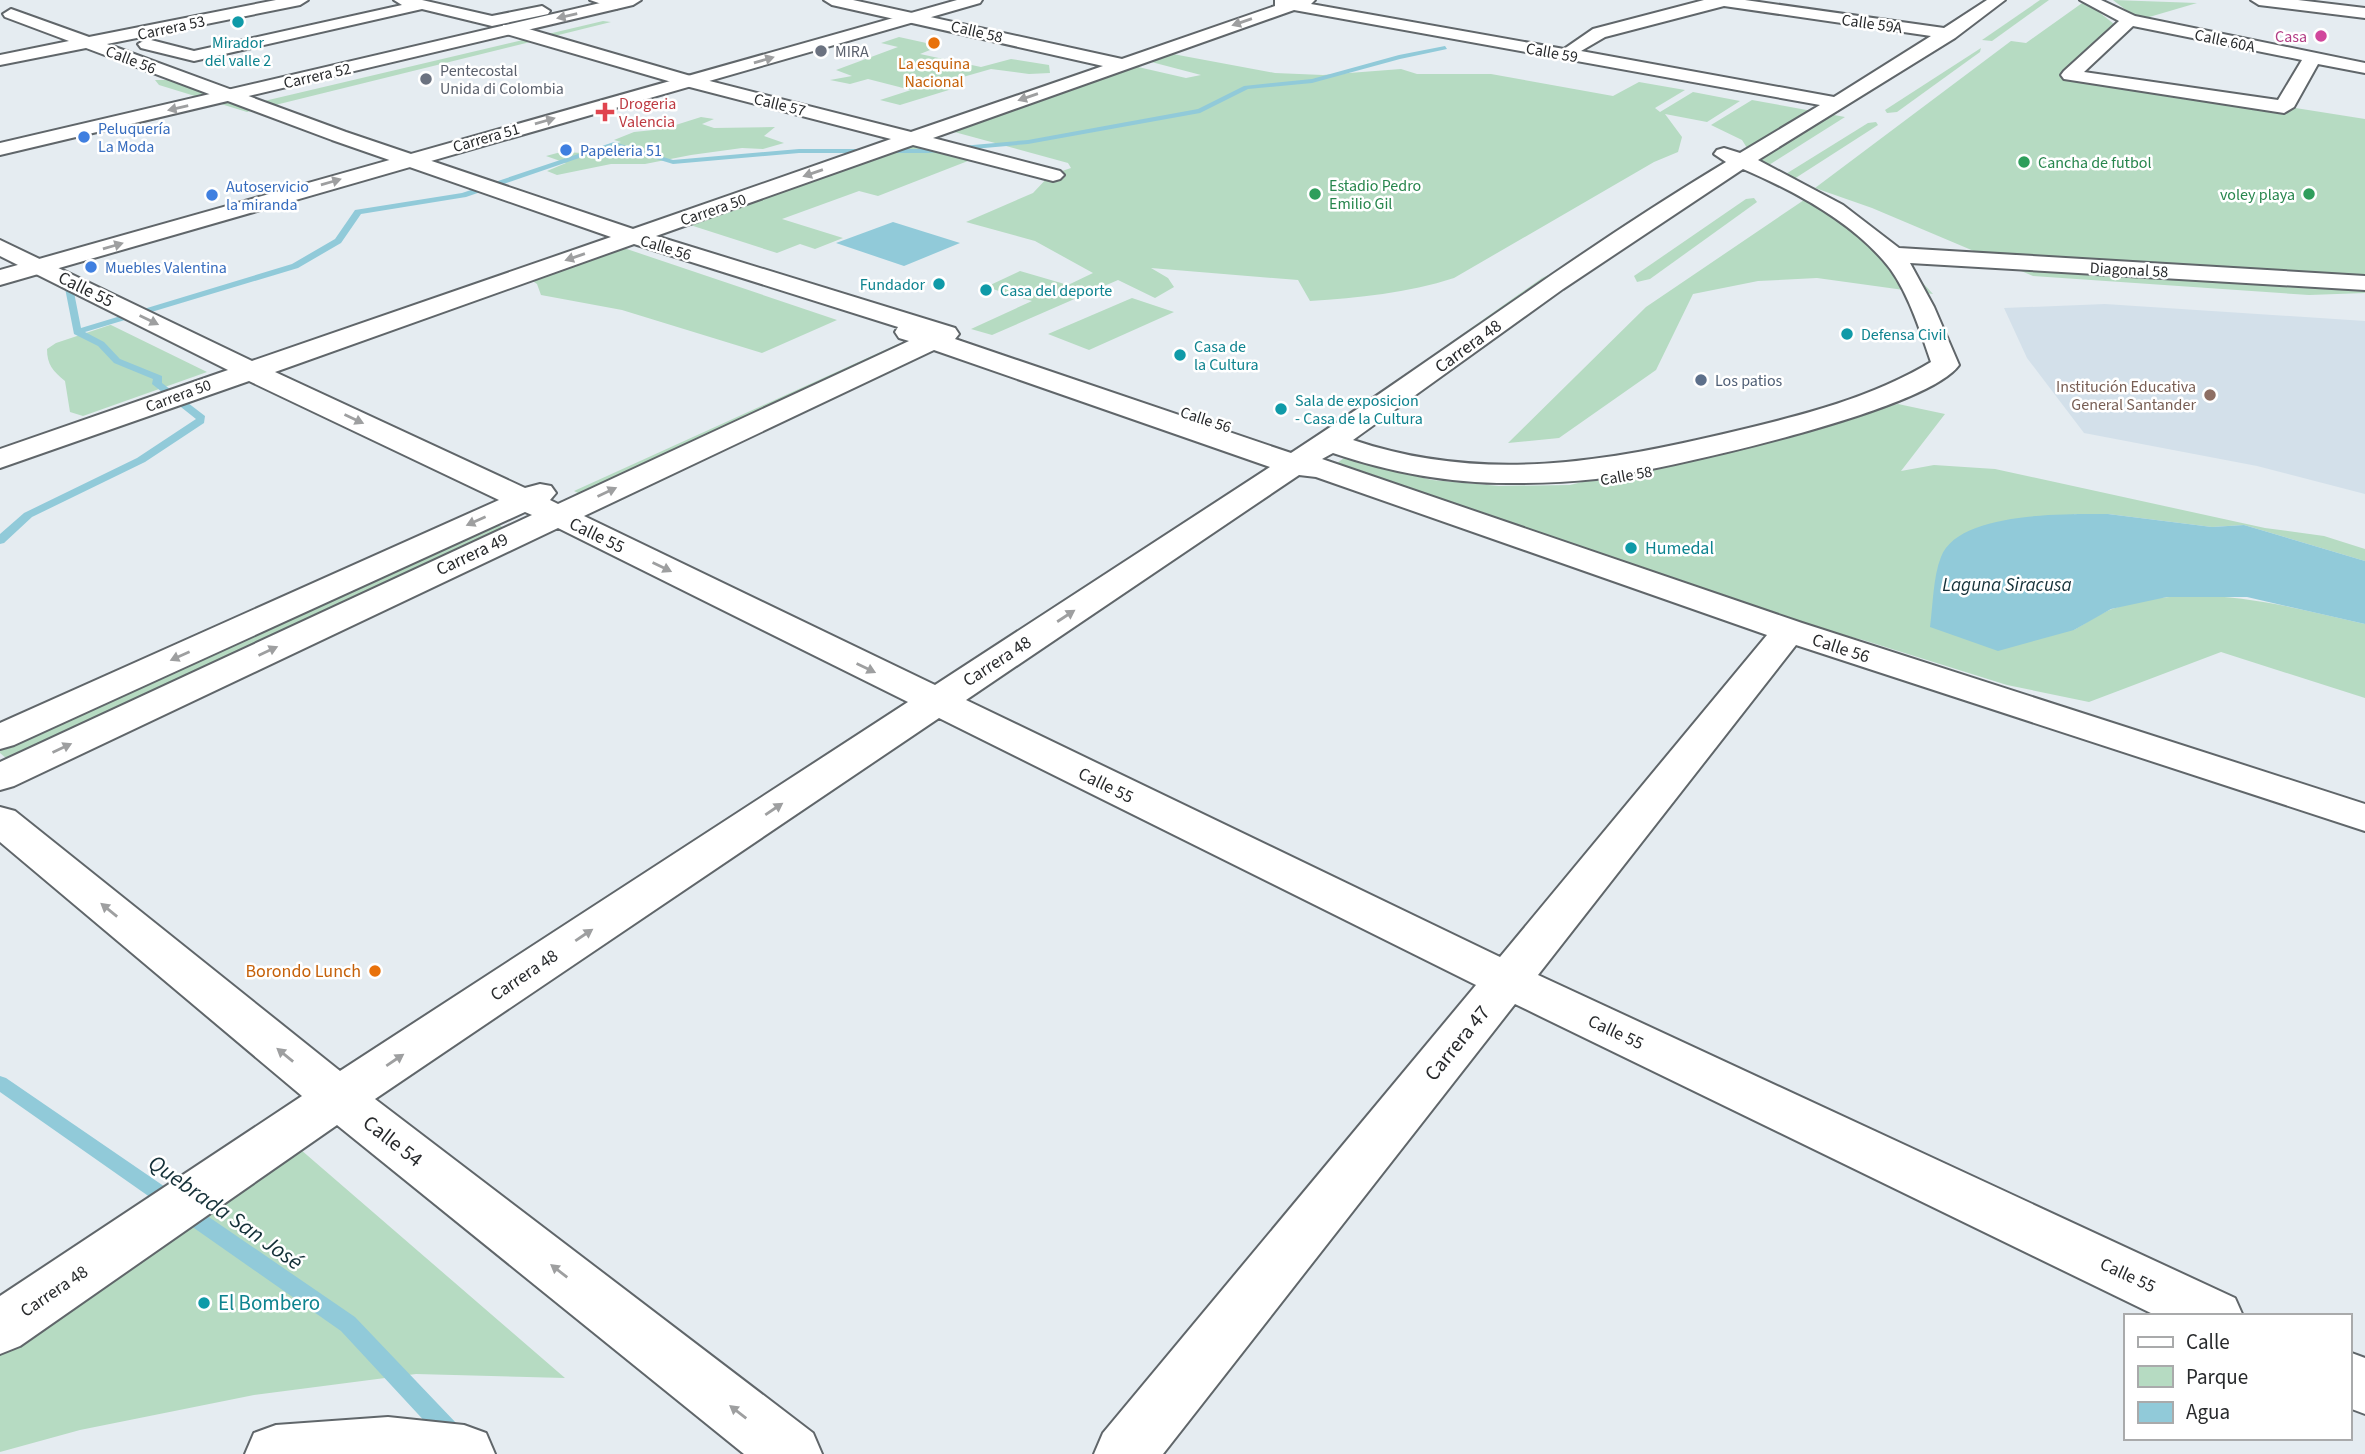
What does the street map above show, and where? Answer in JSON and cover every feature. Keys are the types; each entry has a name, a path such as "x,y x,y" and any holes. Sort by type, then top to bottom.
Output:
{"street":[{"name":"Carrera 53","path":"0,60 300,0"},
{"path":"402,0 492,21 542,11"},
{"name":"Calle 58","path":"832,0 1120,64"},
{"name":"Carrera 51","path":"0,278 408,159 974,0"},
{"name":"Calle 59","path":"1266,0 1300,3 1567,55 1826,101"},
{"name":"Carrera 48","path":"1935,32 1970,0"},
{"name":"Carrera 48","path":"0,1328 338,1098 1305,454 1376,415 1464,338 1624,227 1935,32 1997,0"},
{"name":"Calle 60A","path":"2088,0 2130,20 2365,68"},
{"path":"2259,0 2310,3 2365,13"},
{"name":"Carrera 52","path":"0,149 509,29 616,1"},
{"path":"1567,55 1581,42 1600,33 1718,1"},
{"name":"Calle 59A","path":"1718,1 1935,32"},
{"name":"Carrera 50","path":"0,459 1300,3"},
{"path":"121,37 194,56 421,5"},
{"name":"Calle 56","path":"11,14 228,96 634,237 1305,454 1789,631 2365,818"},
{"path":"2130,20 2070,75 2284,107 2312,58"},
{"name":"Calle 57","path":"509,29 688,81 916,137 1053,175"},
{"name":"Calle 58","path":"1305,454 1404,476 1502,486 1578,484 1710,460 1850,425 1906,402 1918,383 1945,365 1939,343 1892,255 1793,182 1732,157"},
{"name":"Calle 55","path":"0,247 249,370 524,499 1507,980 2211,1314"},
{"name":"Diagonal 58","path":"1892,255 2365,283"},
{"name":"Carrera 49","path":"0,737 524,499 927,333"},
{"name":"Carrera 49","path":"0,777 556,515 927,333"},
{"name":"Carrera 47","path":"1125,1454 1789,631"},
{"name":"Calle 54","path":"0,820 338,1098 791,1454"},
{"path":"275,1454 388,1446 464,1454"}],"shaded area":[{"name":"Institución Educativa General Santander","path":"2105,304 2365,321 2365,494 2257,466 2084,433 2027,358 2004,308"}],"green space":[{"path":"2040,0 2049,0 1992,41 1982,40"},
{"path":"2113,0 2197,3 2139,20"},
{"path":"2085,1 2114,24 2083,52 2088,54 2069,72 2365,119 2365,293 2309,295 2033,276 1872,208 1815,188 2011,41 2026,43"},
{"path":"603,21 611,22 247,112 159,85 155,80 174,80 260,102"},
{"path":"899,37 940,46 920,54 981,67 1011,59 1049,65 1050,73 1029,74 991,69 963,77 952,89 900,105 880,100 911,90 868,79 850,84 830,80 852,76 836,70 898,47 881,43"},
{"path":"1981,48 1980,52 1897,112 1887,113 1885,110"},
{"name":"Estadio Pedro Emilio Gil","path":"1162,52 1275,73 1323,75 1401,69 1417,74 1491,74 1613,96 1639,82 1685,90 1655,108 1660,112 1693,92 1740,101 1707,122 1665,114 1682,137 1678,152 1654,162 1454,278 1383,294 1310,301 1298,280 1151,268 1168,278 1174,287 1155,298 1118,280 992,335 971,329 1032,301 986,287 1020,271 1068,285 1093,273 1035,241 966,222 1033,193 1050,175 1071,168 1068,163 947,130 1125,64 1186,78 1201,75 1140,59"},
{"path":"1752,100 1845,117 1761,170 1742,140 1711,125"},
{"path":"701,117 714,119 702,124 714,128 775,127 764,136 784,143 763,149 742,148 645,164 611,164 557,175 547,171 566,163 546,156 561,152 584,153 621,142 614,140 634,132 663,129"},
{"path":"1876,122 1878,125 1794,179 1783,180 1781,177 1868,123"},
{"path":"913,144 973,159 878,196 859,191 782,219 843,238 815,249 800,244 777,253 687,224"},
{"path":"1754,198 1757,202 1650,279 1637,282 1634,276 1746,199"},
{"path":"1804,200 1864,220 1933,294 1817,278 1758,281 1693,294 1656,370 1559,438 1508,443 1646,307"},
{"path":"615,245 837,320 762,353 622,310 541,295 537,284 527,277"},
{"path":"1553,273 1551,279 1357,418 1355,410 1542,278"},
{"path":"1132,298 1174,312 1089,350 1048,334"},
{"path":"110,325 207,372 83,416 70,412 65,381 52,367 47,349 56,343"},
{"path":"898,344 911,348 586,497 574,491"},
{"path":"1898,404 1945,414 1901,471 1934,465 1995,469 2265,528 2324,536 2365,549 2365,561 2244,525 2212,527 2108,514 2074,514 2074,630 2112,609 2175,596 2239,598 2365,624 2365,698 2221,652 2089,702 2007,685 1863,640 1767,616 1330,468 1344,458 1432,480 1499,486 1570,485"},
{"path":"491,521 510,531 13,764 0,753 0,747"},
{"path":"293,1143 565,1378 416,1374 254,1395 80,1430 0,1452 0,1354"}],"water":[{"path":"893,222 960,243 904,266 836,243"},
{"name":"Laguna Siracusa","path":"2108,514 2212,527 2244,525 2365,561 2365,624 2247,597 2167,597 2111,609 2074,630 1998,651 1930,627 1938,565 1951,542 1969,531 2016,518"}],"waterway":[{"path":"77,332 295,266 338,241 358,212 463,195 614,144 673,162 799,151 928,151 1028,142 1200,111 1246,87 1312,81 1399,57 1445,48"},
{"path":"61,278 68,282 77,332"},
{"path":"0,540 28,515 141,460 199,423 201,418 157,384 158,378 117,361 101,344 77,332"},
{"name":"Quebrada San José","path":"0,1083 348,1324 470,1454"}],"place":[{"name":"Mirador del valle 2","path":"238,22"},
{"name":"Casa","path":"2321,36"},
{"name":"La esquina Nacional","path":"934,43"},
{"name":"MIRA","path":"821,51"},
{"name":"Pentecostal Unida di Colombia","path":"426,79"},
{"name":"Drogeria Valencia","path":"605,112"},
{"name":"Peluquería La Moda","path":"84,137"},
{"name":"Papeleria 51","path":"566,150"},
{"name":"Cancha de futbol","path":"2024,162"},
{"name":"Estadio Pedro Emilio Gil","path":"1315,194"},
{"name":"voley playa","path":"2309,194"},
{"name":"Autoservicio la miranda","path":"212,195"},
{"name":"Muebles Valentina","path":"91,267"},
{"name":"Fundador","path":"939,284"},
{"name":"Casa del deporte","path":"986,290"},
{"name":"Defensa Civil","path":"1847,334"},
{"name":"Casa de la Cultura","path":"1180,355"},
{"name":"Los patios","path":"1701,380"},
{"name":"Institución Educativa General Santander","path":"2210,395"},
{"name":"Sala de exposicion - Casa de la Cultura","path":"1281,409"},
{"name":"Humedal","path":"1631,548"},
{"name":"Borondo Lunch","path":"375,971"},
{"name":"El Bombero","path":"204,1303"}]}
